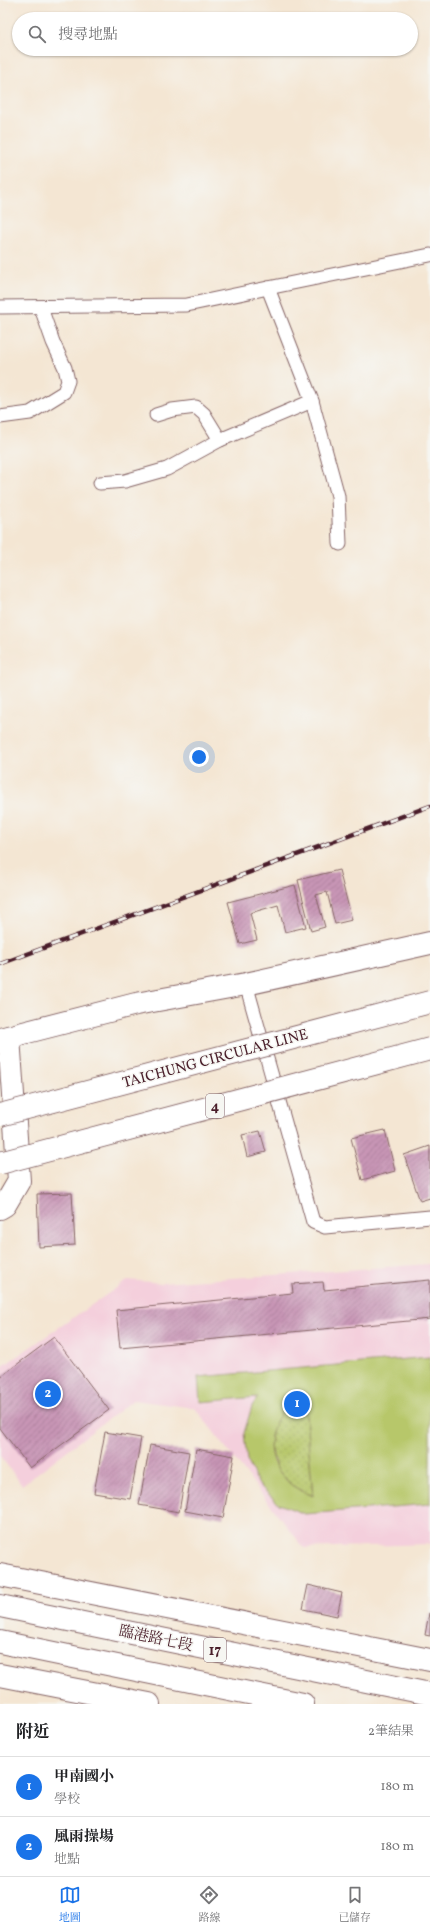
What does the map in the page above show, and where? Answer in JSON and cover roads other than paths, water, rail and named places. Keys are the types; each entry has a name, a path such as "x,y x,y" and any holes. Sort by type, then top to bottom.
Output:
{"main road":[{"path":"0,1208 5,1205 19,1181 4,1038 136,1004 246,984 430,944"},
{"name":"TAICHUNG CIRCULAR LINE","path":"0,1115 430,1002"},
{"name":"4","path":"0,1163 430,1049"},
{"path":"0,1574 430,1660"},
{"name":"臨港路七段","path":"0,1606 430,1694"},
{"name":"17","path":"0,1642 303,1704"},
{"path":"0,1675 149,1704"}],"lane":[{"path":"0,307 41,308 186,305 430,255"},
{"path":"268,288 312,401 338,496 340,544"},
{"path":"0,417 30,413 64,392 68,382 65,368 53,342 41,308"},
{"path":"100,483 125,481 167,469 220,440 312,401"},
{"path":"156,415 172,410 196,406 204,414 220,440"},
{"path":"246,984 313,1222 325,1227 430,1217"}],"railway":[{"path":"0,964 430,806"}],"place":[{"name":"風雨操場","path":"48,1394"},
{"name":"甲南國小","path":"297,1404"}]}
